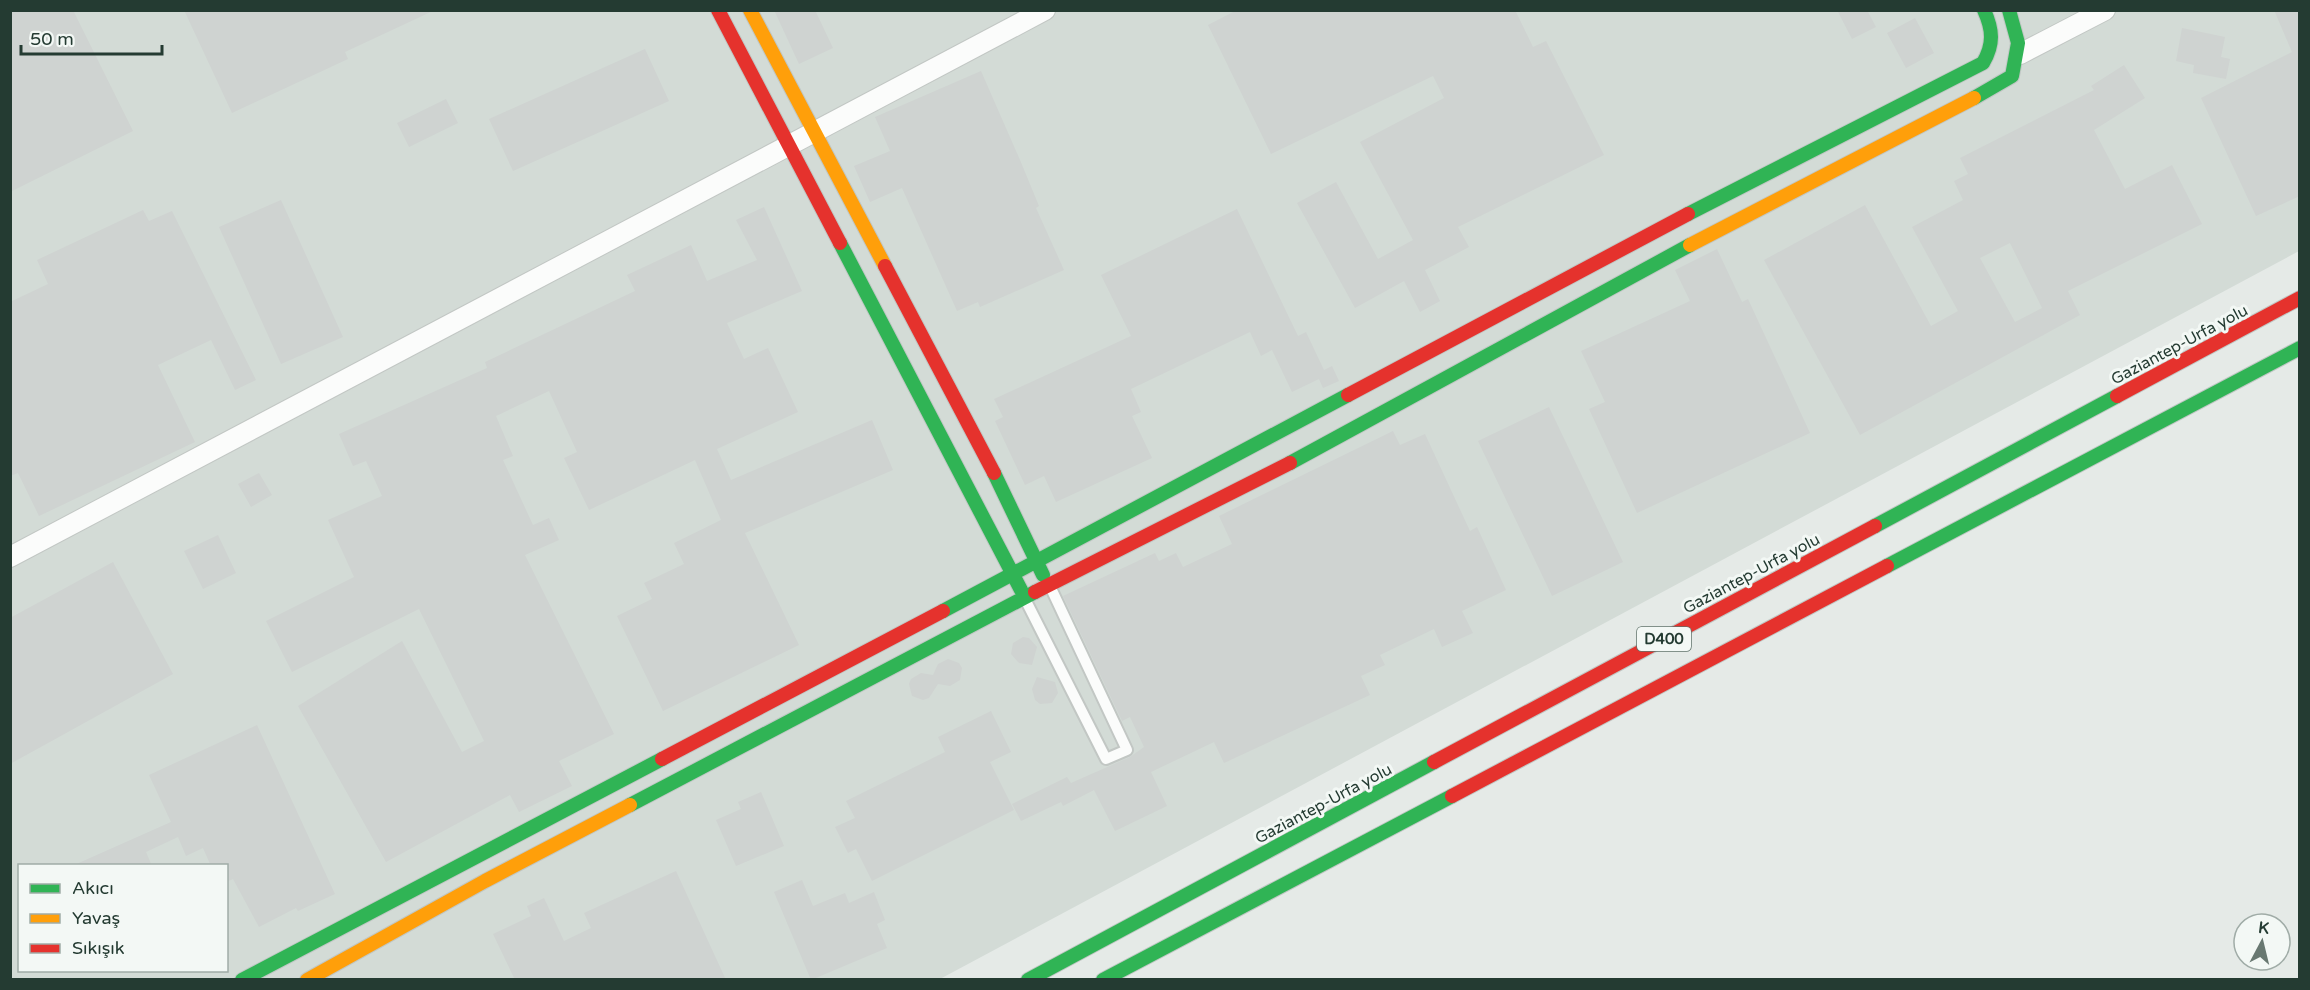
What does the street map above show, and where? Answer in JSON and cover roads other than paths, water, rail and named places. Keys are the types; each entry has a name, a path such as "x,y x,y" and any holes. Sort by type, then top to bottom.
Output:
{"main road":[{"path":"718,10 1014,573 1025,599"},
{"path":"750,10 1013,509 1035,561 1048,583"},
{"path":"242,980 1698,209 1983,63 1993,49 1991,24 1984,10"},
{"path":"307,980 485,881 1025,599 1048,583 1332,442 1653,264 1984,93 2012,76 2020,54 2017,26 2009,10"},
{"name":"Gaziantep-Urfa yolu","path":"1028,980 2300,298"},
{"name":"D400","path":"1103,980 2300,348"}],"street":[{"path":"10,557 790,147 1045,10"},
{"path":"2020,54 2105,10"}],"lane":[{"path":"1025,599 1106,759 1127,750 1048,583"}]}
